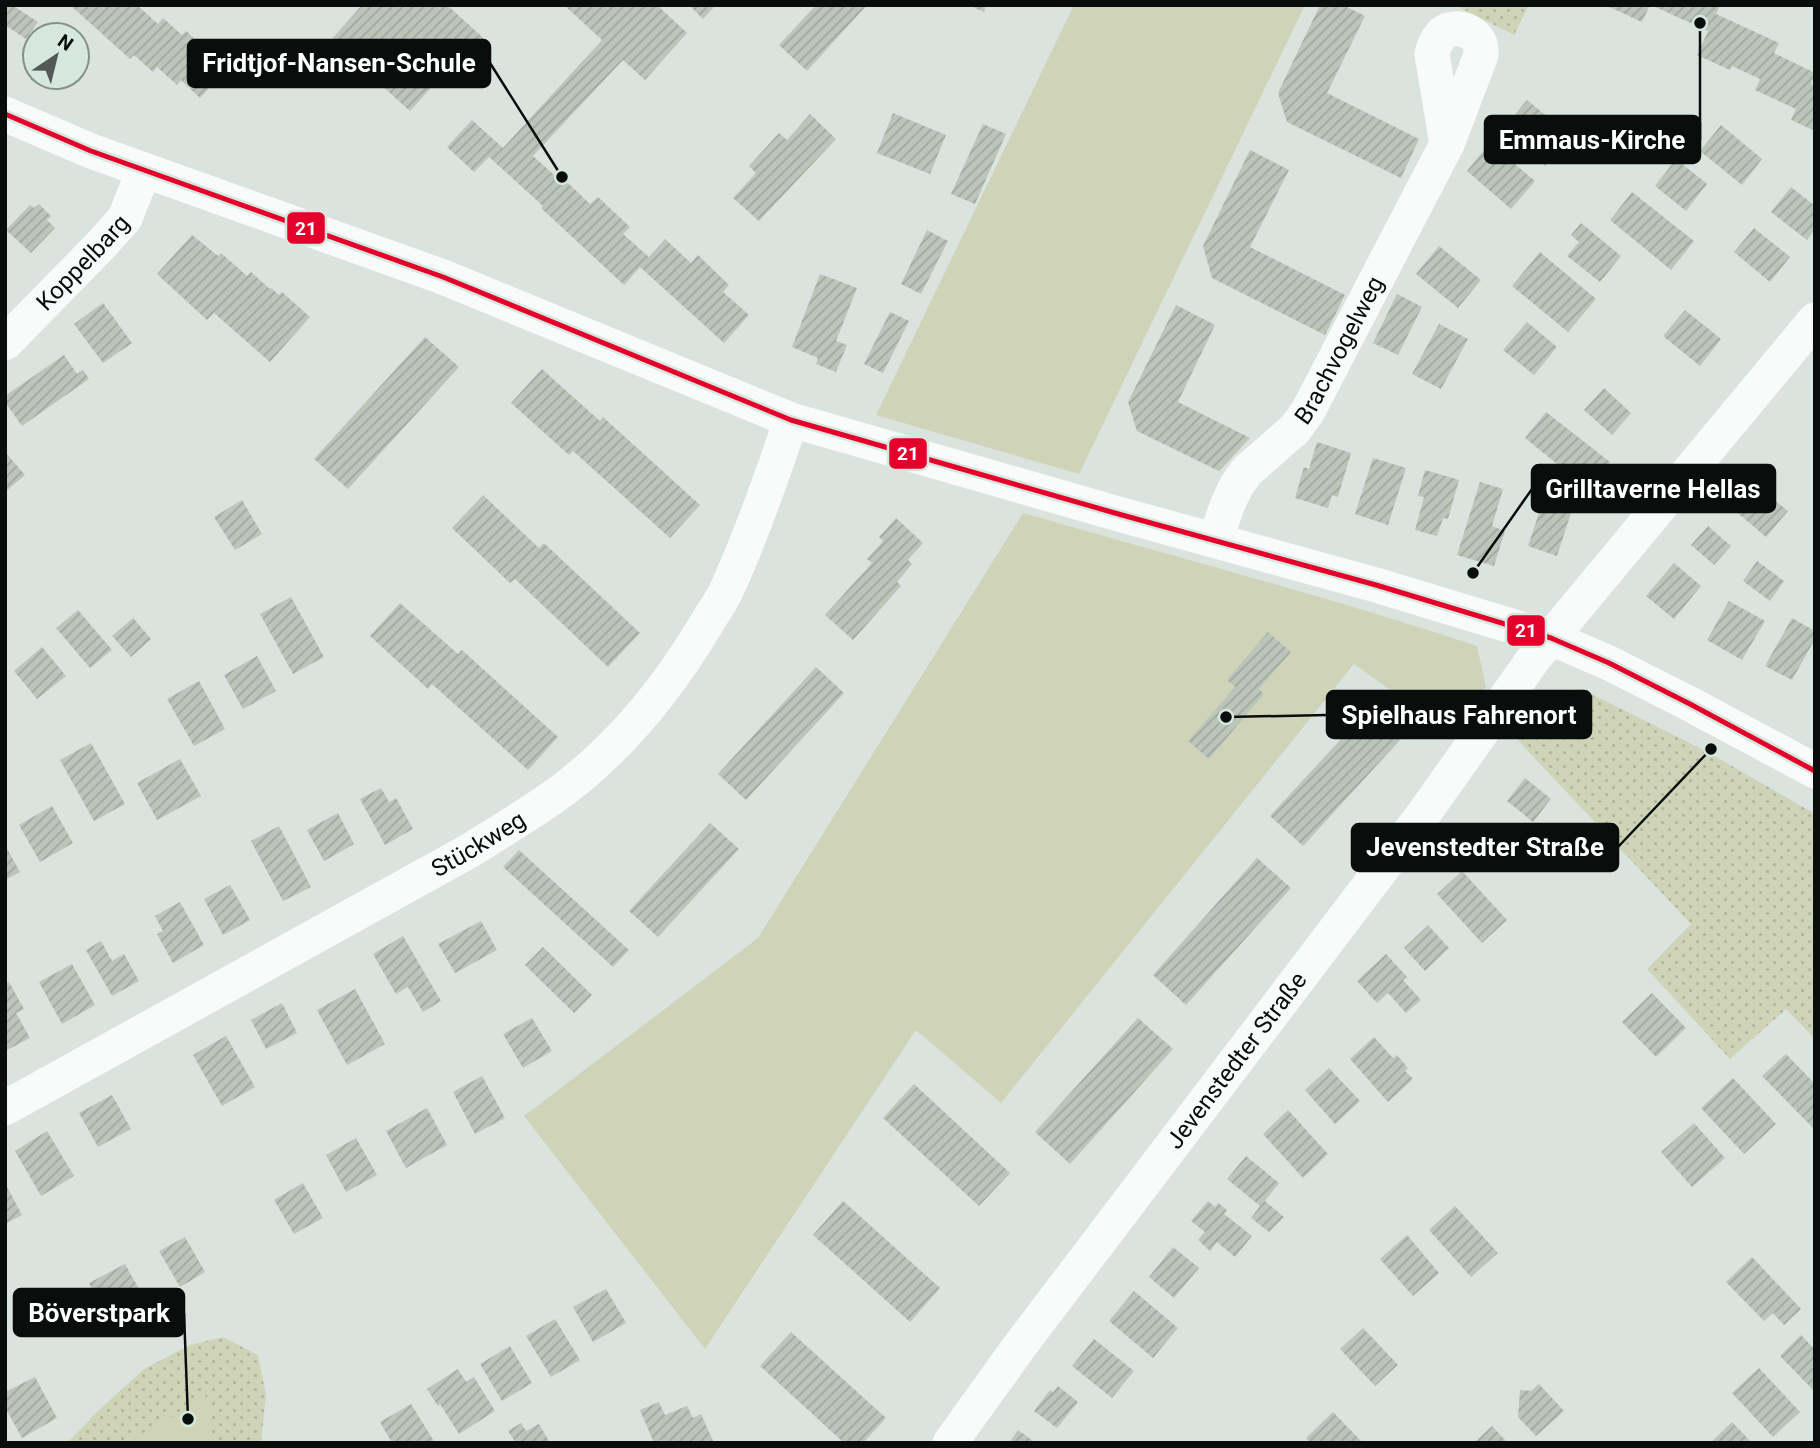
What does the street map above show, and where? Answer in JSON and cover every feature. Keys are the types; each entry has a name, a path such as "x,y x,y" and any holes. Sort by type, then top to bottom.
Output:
{"street":[{"path":"5,114 91,151 443,277 791,420 1376,585 1551,638 1609,663 1815,771"},
{"name":"Brachvogelweg","path":"1215,540 1228,500 1247,471 1295,429 1308,411 1447,144"},
{"name":"Koppelbarg","path":"5,343 125,218 144,170"},
{"name":"Jevenstedter Straße","path":"950,1443 1425,812 1534,658 1815,320"},
{"name":"Stückweg","path":"5,1108 469,850 527,816 565,789 636,723 689,653 726,592 754,527 791,420"}],"green space":[{"path":"1074,5 1305,5 1079,474 876,415"},
{"path":"1455,5 1529,5 1514,35"},
{"path":"1023,513 1307,594 1477,646 1486,687 1452,734 1354,664 1001,1103 916,1030 705,1349 524,1116 758,938"},
{"path":"1581,689 1706,751 1815,814 1815,1039 1786,1009 1730,1059 1647,969 1691,924 1509,731 1548,692"},
{"path":"223,1337 258,1355 266,1395 261,1443 67,1443 144,1369 190,1345"},
{"path":"208,1396 209,1443 125,1443"}],"building":[{"path":"5,5 12,5 36,21 21,21 21,36 5,25"},
{"path":"70,5 137,5 158,24 163,18 182,35 186,31 205,48 209,44 231,64 200,98 181,80 177,85 157,67 153,72 134,55 130,59 91,21"},
{"path":"362,5 447,5 490,44 461,75 451,66 410,111 331,40"},
{"path":"564,5 657,5 687,33 645,80 623,60 533,156 563,183 566,181 590,204 598,197 630,227 623,234 649,257 665,239 691,263 698,255 729,285 723,292 749,315 724,343 640,267 624,285 489,157 474,172 447,147 472,120 503,148 602,40"},
{"path":"689,5 716,5 703,19"},
{"path":"816,5 867,5 807,71 779,45"},
{"path":"968,5 986,5 984,12"},
{"path":"1320,5 1343,5 1365,16 1327,93 1419,139 1401,178 1287,122 1278,93"},
{"path":"1605,5 1650,5 1642,22"},
{"path":"1651,5 1720,5 1716,14 1779,43 1774,53 1815,73 1811,84 1815,86 1815,131 1791,120 1796,109 1755,90 1760,79 1732,66 1730,70 1697,55 1708,31"},
{"path":"1527,100 1570,135 1545,166 1502,130"},
{"path":"893,113 946,135 930,174 877,153"},
{"path":"810,114 836,139 759,221 733,198 756,173 749,166 779,133 787,140"},
{"path":"983,124 1006,134 975,204 951,194"},
{"path":"1721,125 1762,159 1742,185 1700,151"},
{"path":"1490,143 1535,181 1511,209 1467,171"},
{"path":"1250,150 1289,170 1250,247 1345,295 1325,335 1212,278 1203,246"},
{"path":"1676,159 1707,184 1686,211 1655,186"},
{"path":"1791,187 1815,206 1815,229 1807,240 1771,212"},
{"path":"1632,192 1694,241 1671,270 1610,220"},
{"path":"39,204 51,216 47,220 55,228 31,253 6,230 30,205 34,208"},
{"path":"1581,223 1621,256 1600,282 1567,256 1579,242 1571,235"},
{"path":"1754,228 1790,257 1770,282 1734,252"},
{"path":"927,230 948,241 921,294 901,284"},
{"path":"192,235 218,256 221,253 247,276 251,272 279,295 282,292 310,317 270,362 214,313 207,320 157,274"},
{"path":"1439,246 1481,280 1458,308 1416,274"},
{"path":"1540,252 1596,299 1568,332 1512,286"},
{"path":"820,274 857,288 836,341 847,345 836,372 816,364 818,358 792,347"},
{"path":"1397,294 1422,307 1398,355 1373,343"},
{"path":"103,303 132,343 103,363 74,324"},
{"path":"1176,305 1215,325 1178,402 1250,438 1219,471 1137,431 1128,402"},
{"path":"1685,310 1721,339 1700,366 1663,336"},
{"path":"890,312 909,321 883,373 864,364"},
{"path":"1527,322 1557,347 1534,375 1503,350"},
{"path":"1439,324 1468,339 1441,389 1412,374"},
{"path":"425,337 459,367 348,489 314,459"},
{"path":"64,355 77,374 83,370 89,379 22,426 5,402 5,396"},
{"path":"542,369 600,421 603,417 700,505 670,538 573,451 569,455 511,403"},
{"path":"1604,388 1631,413 1612,435 1584,410"},
{"path":"1546,412 1610,462 1588,489 1525,438"},
{"path":"1317,442 1351,453 1338,497 1332,495 1328,508 1295,498 1304,467 1309,469"},
{"path":"5,452 25,475 5,492"},
{"path":"1373,458 1406,468 1388,525 1355,514"},
{"path":"1425,470 1459,480 1448,519 1443,518 1437,536 1415,530 1424,497 1418,496"},
{"path":"1739,477 1764,498 1767,494 1788,511 1766,537 1721,499"},
{"path":"1480,482 1503,489 1492,526 1505,531 1494,566 1457,555"},
{"path":"483,495 539,548 544,543 640,633 608,667 515,579 510,583 452,528"},
{"path":"242,500 262,534 235,550 214,517"},
{"path":"1542,504 1571,513 1557,556 1528,546"},
{"path":"896,518 923,543 908,560 912,564 897,582 901,586 853,640 825,615 872,563 867,559 883,541 879,537"},
{"path":"1708,526 1731,546 1714,565 1691,545"},
{"path":"1757,561 1784,581 1770,601 1743,581"},
{"path":"1674,563 1701,586 1674,619 1646,596"},
{"path":"291,597 324,657 293,674 260,614"},
{"path":"1729,601 1765,621 1742,660 1707,640"},
{"path":"400,603 458,654 462,650 558,737 528,770 432,684 428,689 370,636"},
{"path":"78,610 112,650 90,668 56,628"},
{"path":"133,618 151,639 131,657 112,636"},
{"path":"1792,618 1815,631 1815,639 1792,680 1765,666"},
{"path":"1268,632 1291,652 1259,689 1264,694 1209,759 1188,741 1235,687 1227,680"},
{"path":"42,647 66,676 37,699 14,671"},
{"path":"257,656 276,691 243,709 224,675"},
{"path":"816,667 844,693 746,800 718,774"},
{"path":"199,681 225,729 194,746 167,699"},
{"path":"1378,699 1410,729 1303,846 1270,816"},
{"path":"91,743 125,804 94,821 60,760"},
{"path":"180,759 201,796 157,820 137,783"},
{"path":"1525,778 1551,799 1533,822 1507,801"},
{"path":"381,788 389,802 396,798 413,829 385,845 360,799"},
{"path":"52,806 73,843 40,862 19,825"},
{"path":"338,813 354,844 324,861 307,830"},
{"path":"710,823 739,849 658,937 629,911"},
{"path":"279,826 311,887 283,901 251,841"},
{"path":"1491,827 1500,833 1505,827 1514,834 1509,840 1536,861 1527,872 1506,856 1497,868 1474,849"},
{"path":"5,845 20,872 5,880"},
{"path":"519,850 629,950 613,967 503,867"},
{"path":"1257,858 1291,888 1186,1005 1153,975"},
{"path":"1462,871 1507,920 1482,943 1437,894"},
{"path":"230,885 250,920 223,935 204,899"},
{"path":"180,902 204,945 173,963 157,934 163,931 155,916"},
{"path":"481,921 497,950 455,973 438,944"},
{"path":"1428,925 1449,948 1425,971 1404,948"},
{"path":"403,936 441,1001 423,1012 408,987 396,994 373,954"},
{"path":"101,941 112,961 124,954 139,981 112,996 86,950"},
{"path":"543,947 592,995 574,1013 525,965"},
{"path":"1386,954 1407,977 1403,980 1421,1000 1406,1013 1388,993 1377,1003 1357,981"},
{"path":"72,964 95,1005 62,1024 39,982"},
{"path":"9,982 24,1009 16,1013 30,1038 5,1051 5,984"},
{"path":"355,989 385,1044 347,1065 317,1010"},
{"path":"1652,993 1686,1028 1656,1057 1622,1022"},
{"path":"282,1003 297,1033 266,1049 251,1020"},
{"path":"532,1018 552,1051 523,1068 503,1034"},
{"path":"1138,1018 1173,1049 1070,1164 1035,1132"},
{"path":"226,1036 255,1087 222,1106 193,1055"},
{"path":"1374,1037 1393,1058 1397,1055 1408,1068 1405,1071 1413,1079 1388,1102 1350,1059"},
{"path":"1786,1054 1815,1084 1815,1130 1762,1076"},
{"path":"1329,1068 1360,1101 1335,1124 1305,1090"},
{"path":"482,1076 505,1118 475,1134 453,1092"},
{"path":"1733,1078 1776,1124 1744,1154 1701,1108"},
{"path":"914,1084 1010,1173 979,1206 883,1118"},
{"path":"112,1095 131,1129 98,1147 79,1113"},
{"path":"427,1108 447,1145 406,1168 386,1131"},
{"path":"1288,1110 1328,1154 1303,1178 1263,1134"},
{"path":"1694,1123 1725,1158 1692,1187 1661,1152"},
{"path":"47,1131 74,1176 41,1196 15,1151"},
{"path":"356,1138 377,1175 346,1192 326,1155"},
{"path":"1246,1156 1279,1183 1265,1201 1284,1217 1269,1232 1251,1218 1260,1206 1227,1179"},
{"path":"5,1183 22,1215 5,1224"},
{"path":"303,1183 323,1218 294,1234 274,1200"},
{"path":"843,1201 940,1288 910,1322 813,1235"},
{"path":"1208,1201 1215,1207 1218,1203 1227,1210 1224,1214 1252,1236 1235,1257 1217,1242 1210,1251 1198,1240 1205,1232 1191,1221"},
{"path":"1455,1206 1498,1253 1471,1277 1429,1230"},
{"path":"1407,1235 1439,1273 1413,1296 1380,1259"},
{"path":"185,1237 205,1272 180,1287 159,1251"},
{"path":"1173,1247 1199,1268 1174,1298 1149,1277"},
{"path":"1752,1257 1801,1309 1784,1325 1773,1313 1764,1321 1726,1282"},
{"path":"125,1264 147,1303 111,1323 89,1283"},
{"path":"606,1289 626,1323 593,1342 573,1307"},
{"path":"1134,1291 1178,1328 1153,1358 1109,1321"},
{"path":"555,1319 580,1360 551,1377 526,1336"},
{"path":"1363,1328 1398,1365 1375,1386 1340,1349"},
{"path":"791,1332 886,1418 863,1443 844,1443 760,1366"},
{"path":"1801,1335 1815,1350 1815,1392 1780,1356"},
{"path":"1094,1339 1134,1371 1112,1398 1072,1366"},
{"path":"510,1346 532,1383 502,1401 480,1364"},
{"path":"1759,1368 1800,1412 1773,1437 1732,1393"},
{"path":"458,1369 466,1382 474,1377 495,1411 459,1434 427,1389"},
{"path":"35,1377 57,1418 22,1438 5,1407 5,1392"},
{"path":"1539,1384 1564,1411 1536,1436 1518,1417 1520,1390 1531,1391"},
{"path":"1058,1386 1078,1402 1057,1428 1034,1411 1050,1390 1053,1392"},
{"path":"659,1402 665,1415 687,1406 693,1418 701,1414 714,1443 662,1443 661,1440 654,1443 640,1410"},
{"path":"411,1404 435,1443 392,1443 380,1422"},
{"path":"1333,1412 1363,1443 1311,1443 1306,1438"},
{"path":"1732,1422 1752,1443 1710,1443"},
{"path":"521,1423 526,1431 539,1424 550,1443 516,1443 508,1431"},
{"path":"1492,1426 1508,1443 1474,1443"},
{"path":"1018,1430 1036,1443 1009,1443"}],"transit line":[{"name":"21","path":"5,114 91,151 443,277 791,420 1376,585 1551,638 1609,663 1815,771"}],"place":[{"name":"Emmaus-Kirche","path":"1700,23"},
{"name":"Fridtjof-Nansen-Schule","path":"562,177"},
{"name":"Grilltaverne Hellas","path":"1473,573"},
{"name":"Spielhaus Fahrenort","path":"1226,717"},
{"name":"Jevenstedter Straße","path":"1711,749"},
{"name":"Böverstpark","path":"188,1419"}]}
